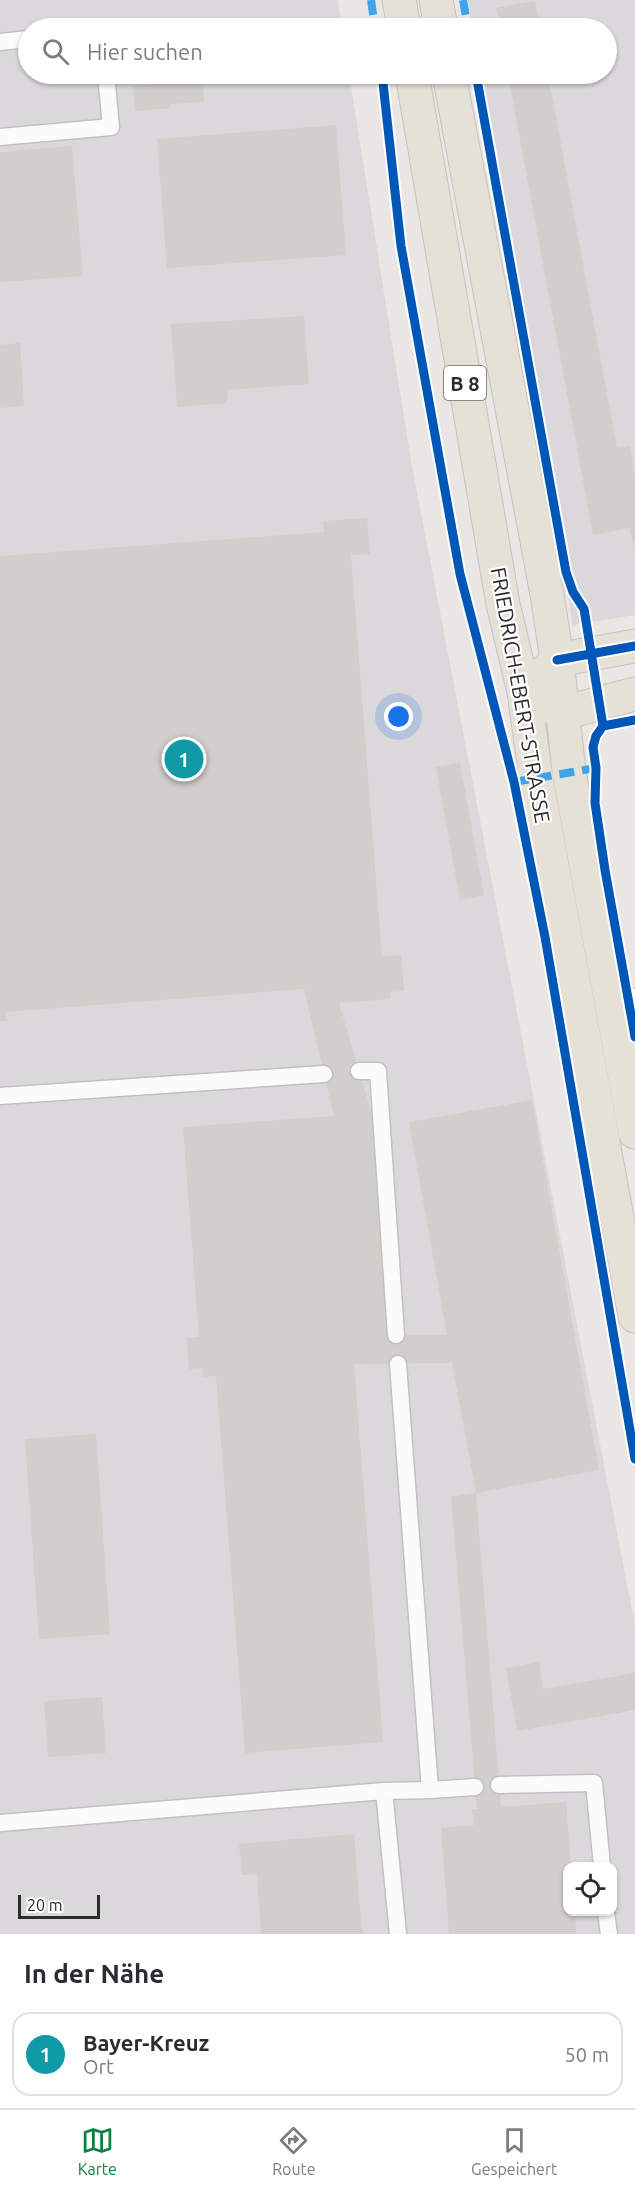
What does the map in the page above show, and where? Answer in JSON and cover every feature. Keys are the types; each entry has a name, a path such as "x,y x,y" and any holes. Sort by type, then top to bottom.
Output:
{"main road":[{"path":"399,0 402,18"},
{"path":"436,0 439,18"},
{"name":"FRIEDRICH-EBERT-STRASSE","path":"414,84 503,604 524,692 536,778 635,1316"},
{"name":"FRIEDRICH-EBERT-STRASSE","path":"451,84 545,583 557,660 569,772 623,999 634,1125"},
{"path":"635,646 557,660 524,692 562,713 635,694"}],"lane":[{"path":"0,42 18,40"},
{"path":"0,137 111,127 107,84"},
{"path":"359,1071 378,1071 396,1335"},
{"path":"0,1096 324,1074"},
{"path":"398,1364 430,1790"},
{"path":"499,1785 594,1783 602,1862"},
{"path":"0,1824 384,1791 475,1787"},
{"path":"384,1791 398,1934"},
{"path":"607,1916 609,1934"}],"shaded area":[{"path":"0,0 338,0 341,18 18,18 18,84 351,84 411,461 635,1626 635,1934 0,1934"},
{"path":"468,0 635,0 635,615 573,625 482,84 617,84 617,18 471,18"}],"building":[{"path":"535,1 538,18 498,18 496,8"},
{"path":"203,84 204,102 171,104 171,108 135,111 133,86"},
{"path":"510,84 550,84 617,448 630,446 635,476 635,550 629,528 593,535"},
{"path":"336,125 346,255 167,268 157,139"},
{"path":"72,146 83,276 0,282 0,152"},
{"path":"304,316 309,384 228,390 227,403 177,407 171,324"},
{"path":"20,343 24,406 0,408 0,345"},
{"path":"367,518 370,554 351,555 382,957 401,955 404,991 390,992 390,999 339,1003 372,1114 389,1335 447,1335 409,1122 532,1100 599,1470 476,1493 452,1363 354,1364 383,1742 245,1753 216,1376 203,1377 202,1368 189,1369 187,1338 199,1337 183,1127 334,1116 304,989 5,1012 6,1021 0,1021 0,556 324,532 323,521"},
{"path":"460,763 484,895 460,900 436,767"},
{"path":"96,1434 110,1634 39,1639 25,1439"},
{"path":"476,1493 501,1807 566,1802 571,1862 563,1862 563,1916 575,1916 576,1934 449,1934 441,1828 474,1825 472,1809 477,1809 451,1497"},
{"path":"539,1662 543,1689 635,1673 635,1710 517,1731 506,1668"},
{"path":"102,1697 106,1753 48,1757 44,1701"},
{"path":"354,1834 362,1934 261,1934 257,1874 242,1875 239,1844"}],"marked path":[{"path":"371,0 374,18"},
{"path":"463,0 466,18"},
{"path":"514,782 596,768"}],"cycle path":[{"path":"383,84 401,246 460,574 514,782 545,937 635,1459"},
{"path":"478,84 566,572 573,592 584,609 603,726"},
{"path":"557,660 635,646"},
{"path":"635,720 603,726 596,736 593,747 596,768 595,803 635,1037"}],"place":[{"name":"Bayer-Kreuz","path":"184,759"}]}
